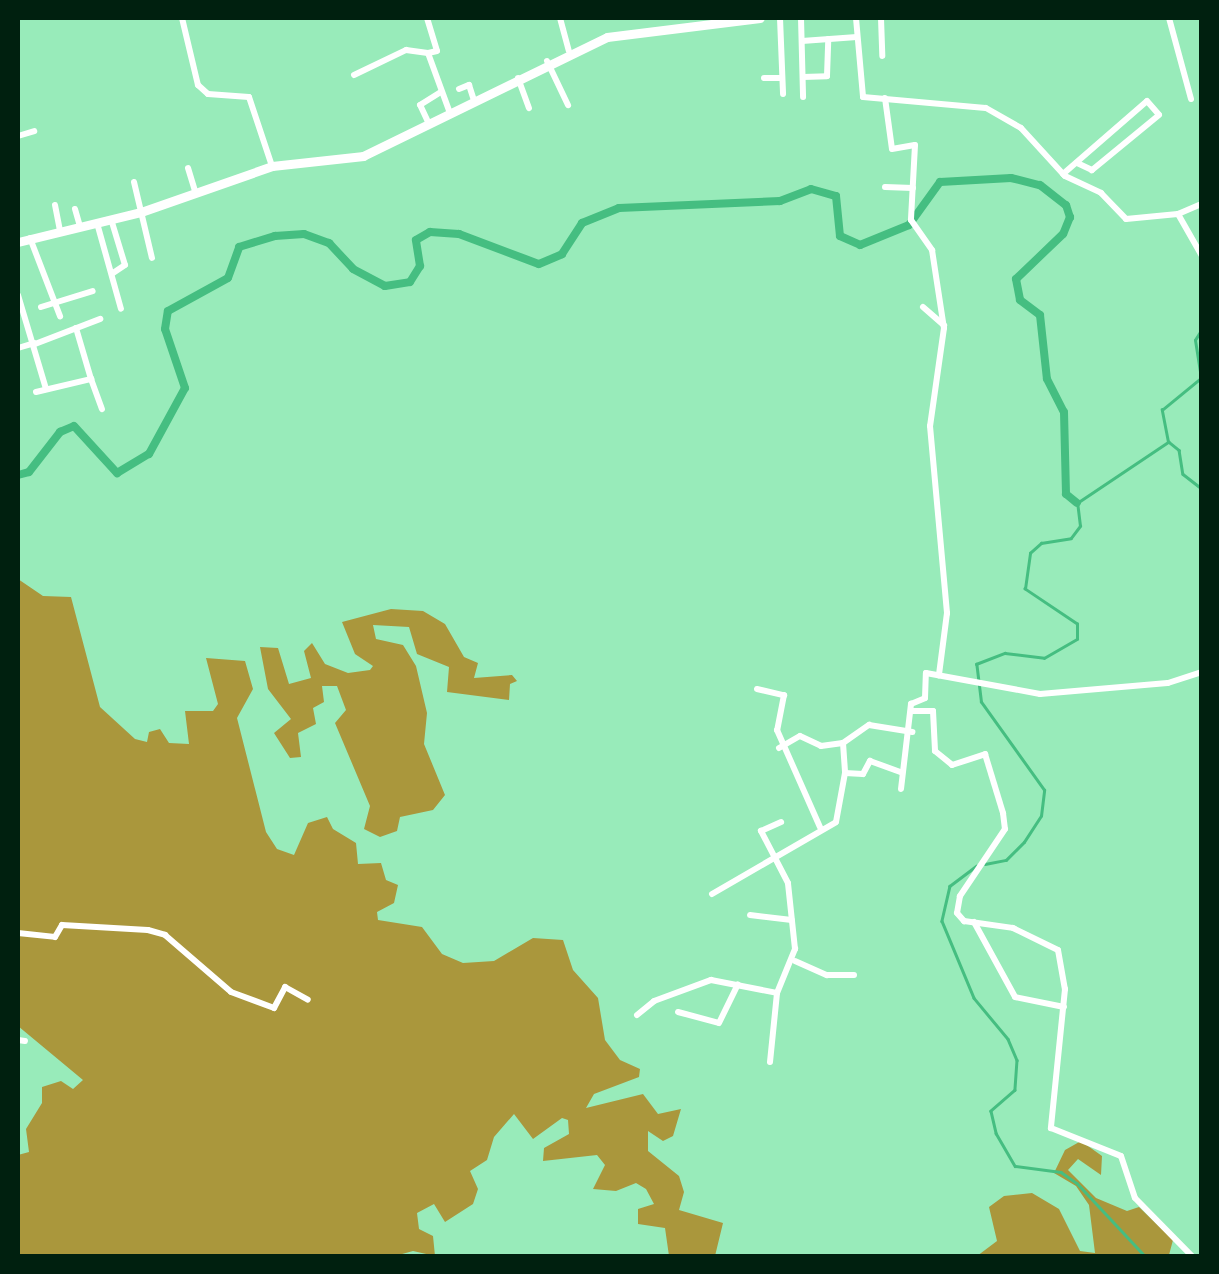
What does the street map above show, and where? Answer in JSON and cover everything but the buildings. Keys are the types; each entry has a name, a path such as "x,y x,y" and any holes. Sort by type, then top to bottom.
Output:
{"main road":[{"path":"18,242 141,212 272,166 363,156 569,51 679,22 760,18"}],"street":[{"path":"182,18 198,85 208,94 249,97 272,166"},
{"path":"354,75 406,50 437,50 426,18"},
{"path":"560,18 569,51"},
{"path":"780,18 782,94"},
{"path":"801,18 803,98"},
{"path":"856,18 860,94 986,108 1021,128 1063,174 1101,193 1132,222 1178,214 1202,204"},
{"path":"881,18 882,56"},
{"path":"1170,18 1192,99"},
{"path":"802,41 857,37"},
{"path":"802,77 827,75 828,39"},
{"path":"428,53 450,113"},
{"path":"547,61 568,105"},
{"path":"518,77 530,108"},
{"path":"764,78 781,78"},
{"path":"459,88 469,84 474,100"},
{"path":"429,125 420,105 442,92"},
{"path":"885,98 891,148 915,145 913,224 933,253 944,325 930,424 948,613 939,674"},
{"path":"1063,174 1147,101 1159,115 1092,170 1077,163"},
{"path":"18,136 34,131"},
{"path":"188,168 196,195"},
{"path":"134,182 152,258"},
{"path":"884,187 913,188"},
{"path":"55,205 60,232"},
{"path":"75,209 80,227"},
{"path":"1178,214 1202,256"},
{"path":"111,219 125,265 113,272"},
{"path":"98,223 122,309"},
{"path":"30,238 60,316"},
{"path":"41,307 93,290"},
{"path":"18,295 46,390"},
{"path":"923,307 944,325"},
{"path":"18,348 100,319"},
{"path":"76,328 102,408"},
{"path":"36,392 91,379"},
{"path":"901,789 912,732 912,702 925,698 925,674 1040,694 1168,682 1202,672"},
{"path":"757,690 784,696 776,726 781,747 820,827"},
{"path":"912,711 933,710 934,751 952,765 985,754 1000,799 1005,829 955,904 962,919 1013,928 1055,945 1064,1007 1050,1106 1053,1131 1121,1156 1134,1198 1192,1256"},
{"path":"781,747 800,736 821,746 843,743 869,725 912,732"},
{"path":"712,894 840,816 845,773 843,743"},
{"path":"845,773 864,774 870,761 902,772"},
{"path":"781,822 760,831 788,883 795,962"},
{"path":"750,915 792,920"},
{"path":"974,922 1018,1000 1064,1007"},
{"path":"18,932 55,936 62,925 148,930 164,935 231,992 274,1008 285,987 308,1000"},
{"path":"770,1062 777,993 786,964 795,962 828,975 854,975"},
{"path":"638,1015 649,1003 708,981 777,993"},
{"path":"678,1012 719,1024 738,984"}],"shaded area":[{"path":"18,579 43,596 71,597 100,707 135,739 147,742 149,732 160,729 169,743 189,744 185,711 213,711 218,704 206,658 245,661 253,689 237,718 266,832 277,849 294,855 308,823 327,817 333,829 356,843 358,864 381,863 386,880 398,885 394,903 377,912 378,920 422,927 442,954 463,963 494,961 533,938 563,940 573,970 598,998 605,1040 620,1060 640,1069 639,1077 594,1094 586,1108 643,1094 658,1114 681,1109 673,1136 663,1141 648,1131 648,1151 679,1176 684,1192 679,1210 723,1223 715,1256 669,1256 665,1228 638,1224 638,1209 654,1204 646,1189 636,1183 616,1191 593,1189 605,1165 597,1155 543,1161 544,1148 569,1134 568,1120 562,1118 533,1139 514,1114 494,1137 487,1160 470,1171 478,1189 473,1204 445,1222 434,1204 417,1213 419,1229 433,1236 435,1256 413,1251 395,1256 18,1256 18,1155 29,1152 26,1129 42,1103 42,1087 61,1081 73,1089 83,1080 18,1026"},
{"path":"391,609 423,611 445,624 464,657 478,663 474,678 512,675 517,681 510,684 509,700 447,692 449,667 417,654 409,627 373,625 376,639 403,645 416,666 427,713 424,744 445,795 433,810 400,817 397,831 380,837 364,829 370,806 335,723 346,710 337,686 322,686 324,702 313,708 316,724 298,733 301,757 290,758 274,733 291,719 268,689 260,647 278,648 289,684 311,678 304,651 312,643 325,664 348,673 370,670 373,666 355,654 342,622"},
{"path":"1081,1141 1102,1156 1101,1175 1078,1159 1068,1170 1096,1198 1127,1211 1139,1207 1173,1240 1169,1255 977,1256 997,1241 989,1207 1004,1196 1032,1193 1059,1209 1080,1251 1095,1253 1089,1205 1076,1186 1054,1173 1065,1150"}],"waterway":[{"path":"18,475 29,472 60,432 74,426 117,473 149,454 185,388 165,329 168,311 228,278 239,247 275,236 304,234 329,243 353,269 385,286 410,282 420,266 416,240 430,232 459,234 539,264 562,254 582,223 619,208 780,201 811,189 836,196 840,236 860,245 909,225 940,182 1011,178 1040,185 1066,205 1070,217 1063,234 1016,279 1020,300 1040,315 1047,379 1064,412 1066,494 1077,503"},
{"path":"985,864 1006,860 1024,842 1041,816 1044,790 981,702 976,664 1005,653 1044,658 1077,639 1077,624 1025,589 1030,553 1041,543 1071,538 1080,526 1077,503 1168,442 1162,410 1201,378 1195,340 1202,329"},
{"path":"1169,442 1179,450 1183,474 1202,489"},
{"path":"977,866 950,886 942,921 974,998 1008,1039 1017,1060 1015,1090 991,1111 996,1133 1015,1166 1061,1172 1077,1183 1145,1256"}]}
